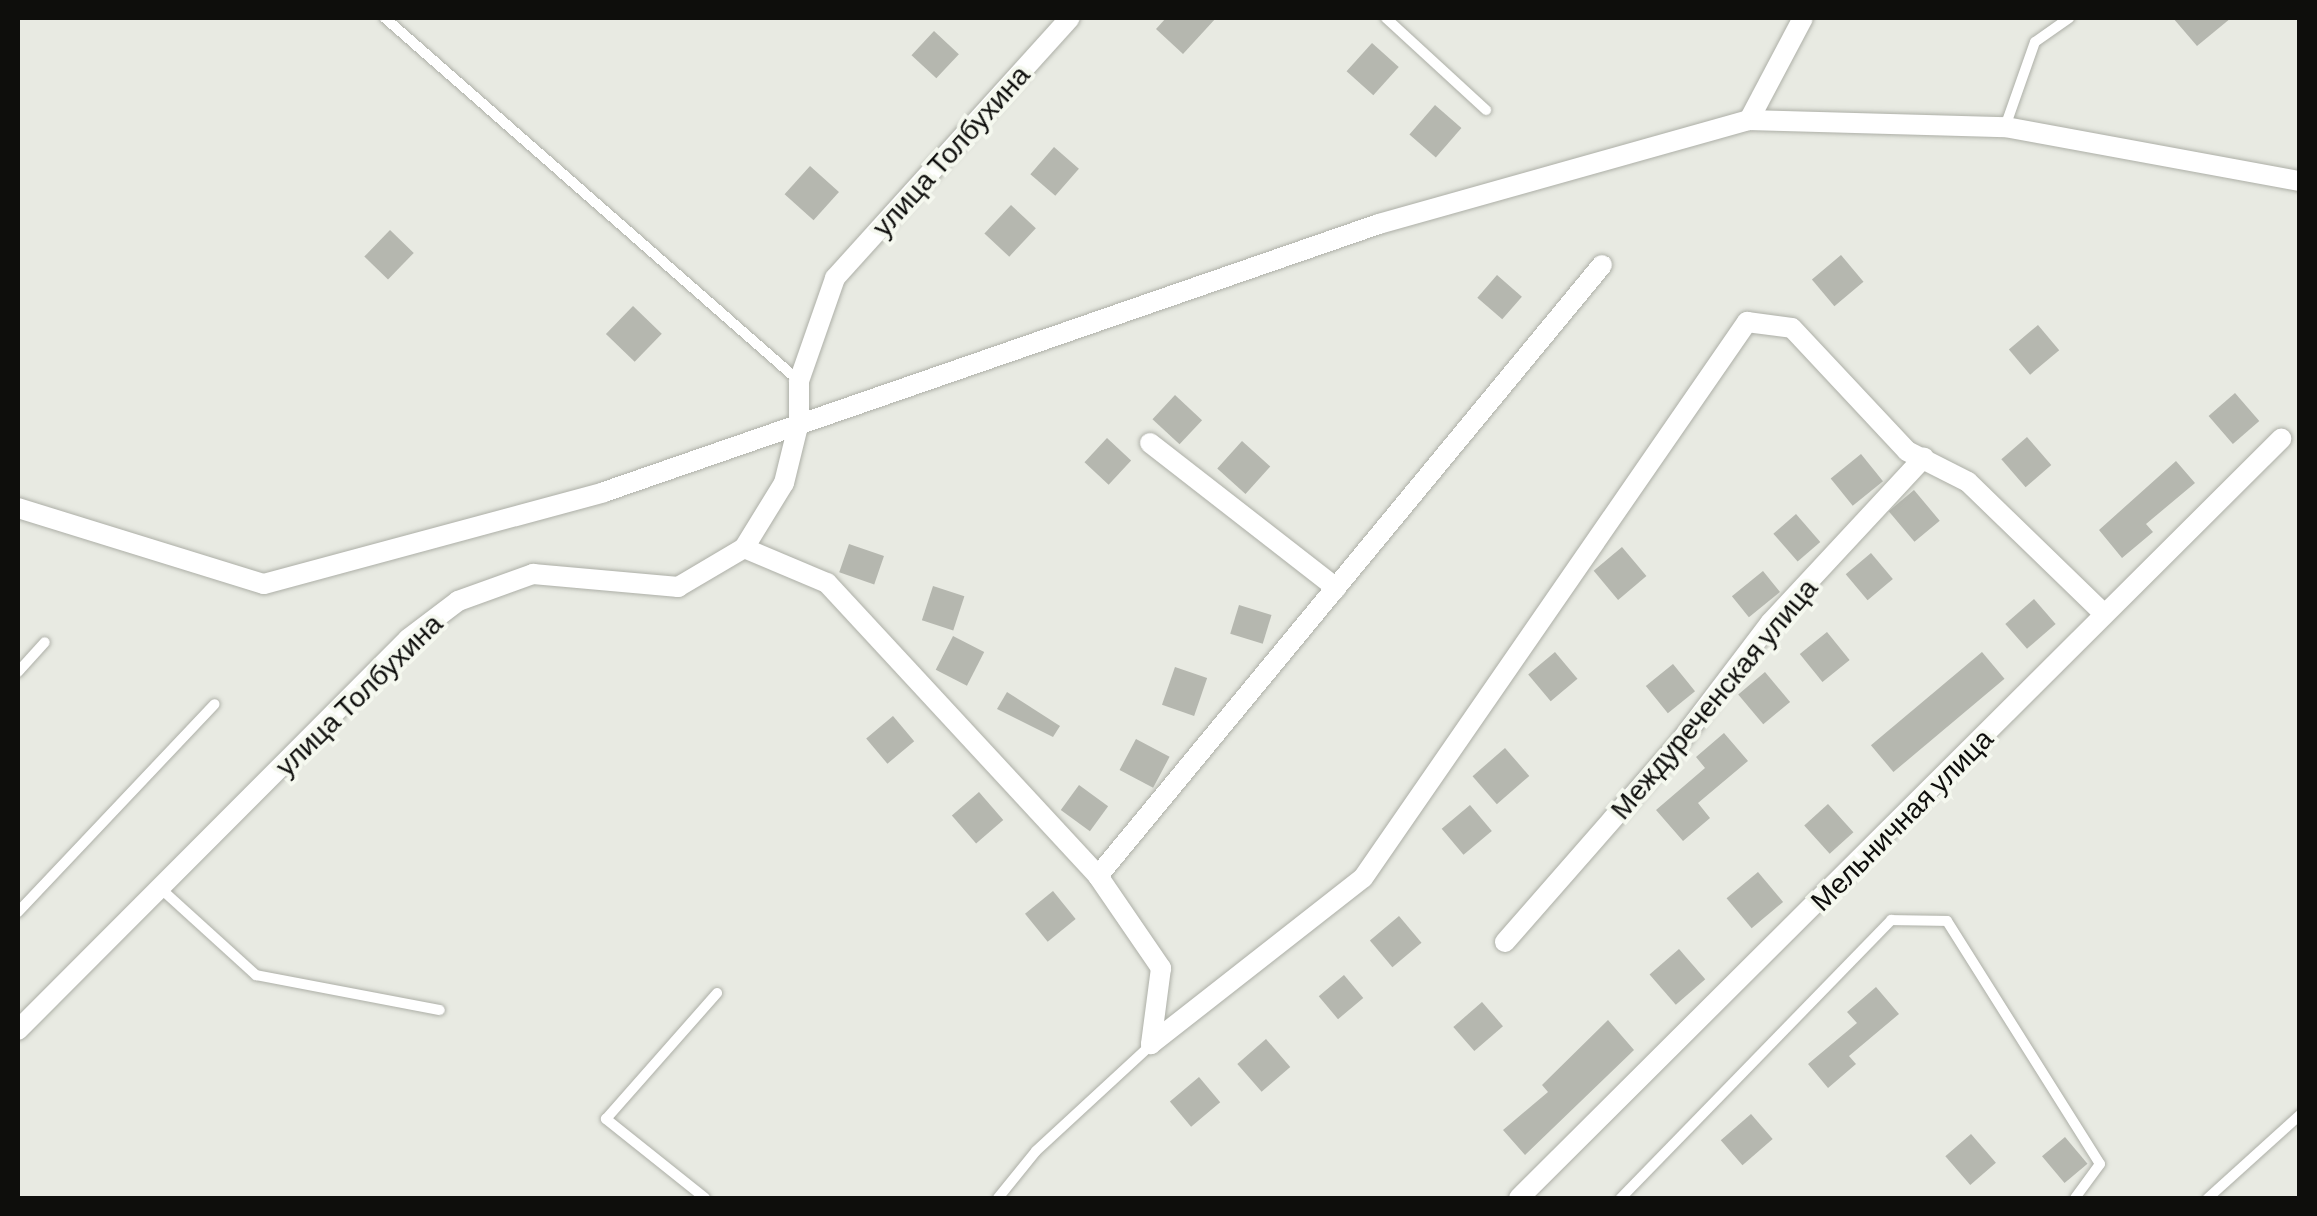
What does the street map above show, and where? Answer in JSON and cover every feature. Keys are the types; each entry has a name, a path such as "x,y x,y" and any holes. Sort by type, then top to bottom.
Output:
{"street":[{"name":"улица Толбухина","path":"18,1030 408,639 458,601 533,574 678,586 744,548 784,483 799,422 799,381 835,278 1070,18"},
{"path":"1749,120 1803,18"},
{"path":"18,508 264,584 604,492 1378,224 1749,120 2005,127 2300,181"},
{"path":"1098,876 1602,266"},
{"path":"1151,1044 1363,878 1747,322 1792,328 1908,450 1968,482 2103,613"},
{"name":"Мельничная улица","path":"1519,1198 2281,439"},
{"path":"1150,442 1336,588"},
{"name":"Междуреченская улица","path":"1506,942 1679,743 1770,624 1924,457"},
{"path":"744,548 827,583 1098,876 1160,968 1151,1044"}],"lane":[{"path":"385,18 799,381"},
{"path":"1386,18 1486,110"},
{"path":"2005,127 2035,42 2069,18"},
{"path":"18,672 45,642"},
{"path":"18,912 216,704"},
{"path":"160,888 256,975 440,1010"},
{"path":"1621,1198 1890,920 1947,921 2100,1164 2075,1198"},
{"path":"705,1198 606,1119 717,994"},
{"path":"998,1198 1036,1150 1151,1044"},
{"path":"2208,1198 2300,1116"}],"building":[{"path":"1166,18 1216,18 1183,54 1156,29"},
{"path":"2173,18 2231,18 2197,46"},
{"path":"934,31 959,54 936,78 911,55"},
{"path":"1372,43 1399,67 1373,95 1347,71"},
{"path":"1435,105 1461,128 1436,157 1409,134"},
{"path":"1054,147 1079,169 1055,196 1030,174"},
{"path":"810,166 839,192 814,220 785,194"},
{"path":"1011,205 1036,228 1009,257 984,234"},
{"path":"390,230 414,253 388,280 364,257"},
{"path":"1841,255 1863,282 1834,306 1812,279"},
{"path":"1497,275 1522,297 1502,319 1477,298"},
{"path":"633,306 662,334 635,362 606,334"},
{"path":"2038,325 2059,350 2030,375 2009,349"},
{"path":"2235,393 2259,421 2233,444 2209,416"},
{"path":"1175,395 1202,420 1180,444 1152,419"},
{"path":"2027,437 2051,465 2026,487 2001,459"},
{"path":"1107,438 1131,461 1109,485 1084,462"},
{"path":"1242,441 1270,466 1245,494 1217,468"},
{"path":"1861,454 1883,481 1853,506 1831,479"},
{"path":"2176,461 2195,483 2146,524 2153,532 2122,558 2099,530"},
{"path":"1914,490 1940,521 1914,542 1889,511"},
{"path":"1796,514 1820,542 1798,562 1773,534"},
{"path":"849,544 884,556 874,584 839,572"},
{"path":"1622,547 1646,576 1618,600 1594,571"},
{"path":"1871,553 1893,579 1868,600 1846,574"},
{"path":"1763,571 1780,592 1749,617 1732,596"},
{"path":"933,586 964,596 953,630 922,620"},
{"path":"2034,599 2056,624 2027,649 2005,624"},
{"path":"1239,605 1272,615 1263,644 1230,634"},
{"path":"1827,632 1850,660 1822,682 1800,654"},
{"path":"953,636 984,652 967,686 936,670"},
{"path":"1555,652 1577,679 1551,701 1528,674"},
{"path":"1982,652 2004,679 1893,772 1871,745"},
{"path":"1673,664 1695,691 1668,713 1646,686"},
{"path":"1175,667 1207,678 1194,716 1162,705"},
{"path":"1765,672 1790,702 1763,724 1738,694"},
{"path":"1007,692 1060,726 1053,737 997,709"},
{"path":"893,716 914,741 887,764 866,738"},
{"path":"1724,733 1748,761 1698,803 1710,818 1683,841 1656,810 1705,768 1696,757"},
{"path":"1136,739 1170,757 1153,788 1120,770"},
{"path":"1505,748 1529,776 1497,804 1473,776"},
{"path":"1079,785 1108,806 1090,831 1061,810"},
{"path":"979,792 1003,820 976,844 952,816"},
{"path":"1828,804 1853,832 1830,854 1804,825"},
{"path":"1470,805 1492,831 1464,855 1442,829"},
{"path":"1758,872 1783,902 1752,928 1727,898"},
{"path":"1053,891 1076,919 1048,942 1025,914"},
{"path":"1399,916 1421,943 1392,967 1370,940"},
{"path":"1679,949 1705,979 1676,1005 1650,975"},
{"path":"1344,975 1363,998 1338,1019 1319,996"},
{"path":"1876,987 1899,1014 1849,1056 1856,1064 1828,1088 1808,1064 1857,1023 1847,1012"},
{"path":"1482,1002 1503,1026 1474,1051 1453,1027"},
{"path":"1608,1020 1634,1050 1525,1155 1503,1130 1548,1092 1542,1085"},
{"path":"1266,1039 1290,1067 1262,1092 1237,1064"},
{"path":"1199,1077 1220,1102 1191,1127 1170,1101"},
{"path":"1751,1114 1773,1139 1742,1165 1721,1140"},
{"path":"1971,1134 1996,1163 1970,1185 1945,1156"},
{"path":"2065,1137 2087,1164 2065,1183 2042,1156"}]}
